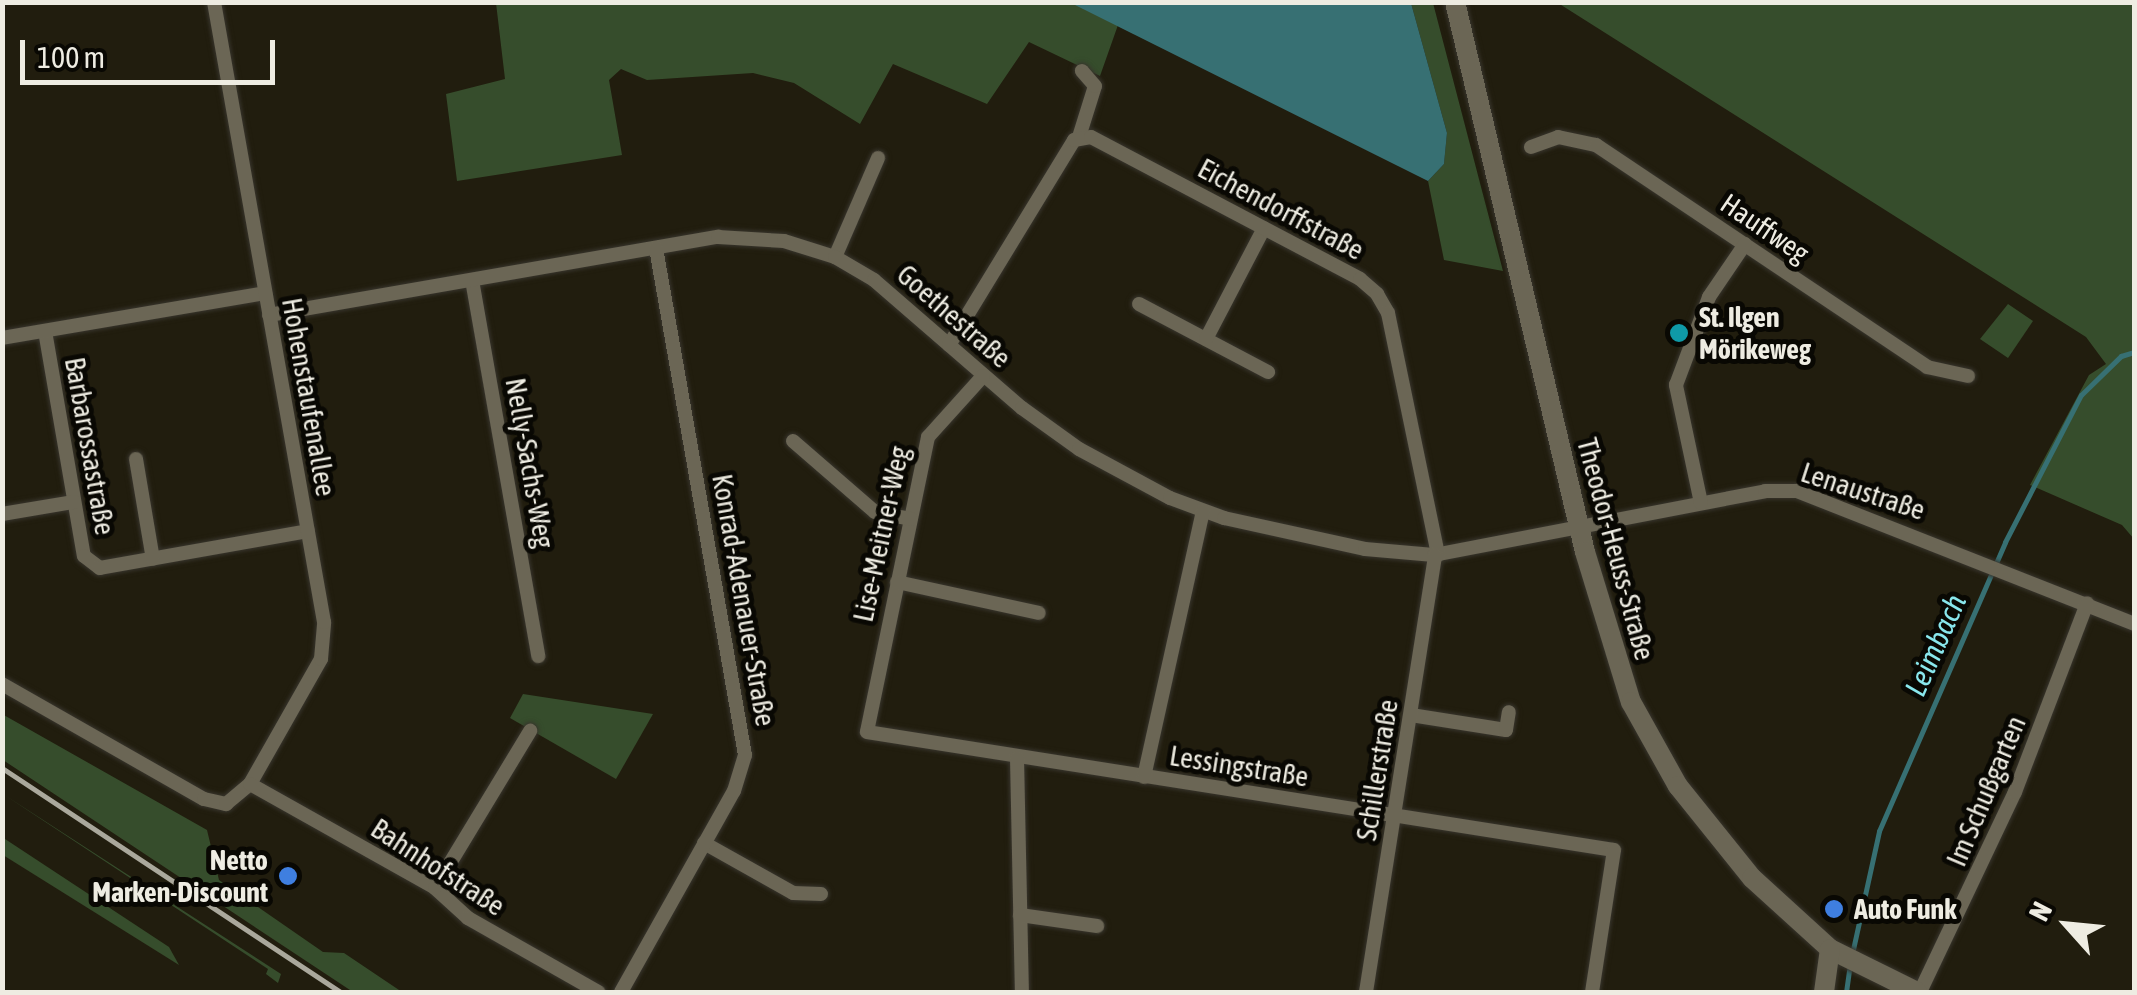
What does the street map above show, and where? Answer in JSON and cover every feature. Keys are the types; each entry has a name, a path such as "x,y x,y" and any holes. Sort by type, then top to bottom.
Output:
{"street":[{"name":"Hohenstaufenallee","path":"214,2 308,531 322,652 250,784"},
{"name":"Theodor-Heuss-Straße","path":"1455,2 1580,530 1622,679 1668,772 1742,867 1847,958 1918,992"},
{"path":"948,345 1078,137 1095,89 1082,71"},
{"name":"Eichendorffstraße","path":"1078,137 1090,137 1360,278 1384,303 1436,555"},
{"name":"Hauffweg","path":"1531,147 1558,137 1596,145 1927,367 1968,376"},
{"path":"836,258 878,158"},
{"path":"1206,338 1264,228"},
{"name":"Goethestraße","path":"269,315 656,248 751,236 836,258 874,280 983,376 1079,449 1203,511 1365,549 1436,555 1580,530"},
{"path":"1701,502 1676,386 1709,297 1745,244"},
{"name":"Konrad-Adenauer-Straße","path":"620,992 739,781 744,750 656,248"},
{"name":"Nelly-Sachs-Weg","path":"472,280 538,656"},
{"path":"2,338 265,293"},
{"path":"1139,304 1268,372"},
{"name":"Barbarossastraße","path":"45,330 84,556 100,568 308,531"},
{"name":"Lise-Meitner-Weg","path":"866,722 928,437 983,376"},
{"path":"793,442 875,512 910,520"},
{"name":"Barbarossastraße","path":"136,459 153,559"},
{"name":"Lenaustraße","path":"1580,530 1771,490 1804,492 1983,560 2134,624"},
{"path":"2,514 74,502"},
{"path":"1144,777 1203,511"},
{"name":"Schillerstraße","path":"1366,992 1436,555"},
{"path":"897,582 1038,613"},
{"name":"Im Schußgarten","path":"1918,992 2015,792 2087,604"},
{"path":"2,684 204,799 226,804 250,784"},
{"path":"1411,715 1506,730 1509,712"},
{"name":"Lessingstraße","path":"866,722 869,734 1614,850 1592,992"},
{"path":"435,888 530,731"},
{"path":"1016,758 1022,992"},
{"name":"Bahnhofstraße","path":"250,784 435,888 468,918 598,992"},
{"path":"704,843 793,893 821,894"},
{"path":"1020,915 1097,926"},
{"path":"1824,992 1847,958"}],"green space":[{"path":"1071,2 1118,25 1100,76 1029,42 987,104 893,64 860,124 794,83 753,73 647,80 621,69 609,80 622,155 457,181 446,94 505,79 496,3"},
{"path":"1411,3 1433,3 1503,271 1444,260 1428,181 1444,164 1447,133"},
{"path":"1558,3 2134,3 2134,539 2122,525 2030,485 2089,375 2106,364 2086,337"},
{"path":"2008,304 2033,321 2008,358 1980,339"},
{"path":"523,694 653,714 616,779 510,718"},
{"path":"2,714 207,830 219,880 323,952 344,953 402,992 353,992 3,760"},
{"path":"3,794 281,974 278,983 266,974 268,969"},
{"path":"2,837 169,947 179,965 3,855"}],"water":[{"path":"1071,3 1411,3 1447,133 1444,164 1428,181"}],"waterway":[{"name":"Leimbach","path":"1852,954 1879,831 2005,542 2081,395 2121,356 2134,352"},
{"name":"Leimbach","path":"1846,992 1850,965"}],"railway":[{"path":"2,768 341,992"}],"place":[{"name":"St. Ilgen Mörikeweg","path":"1679,333"},
{"name":"Netto Marken-Discount","path":"288,876"},
{"name":"Auto Funk","path":"1834,909"}]}
